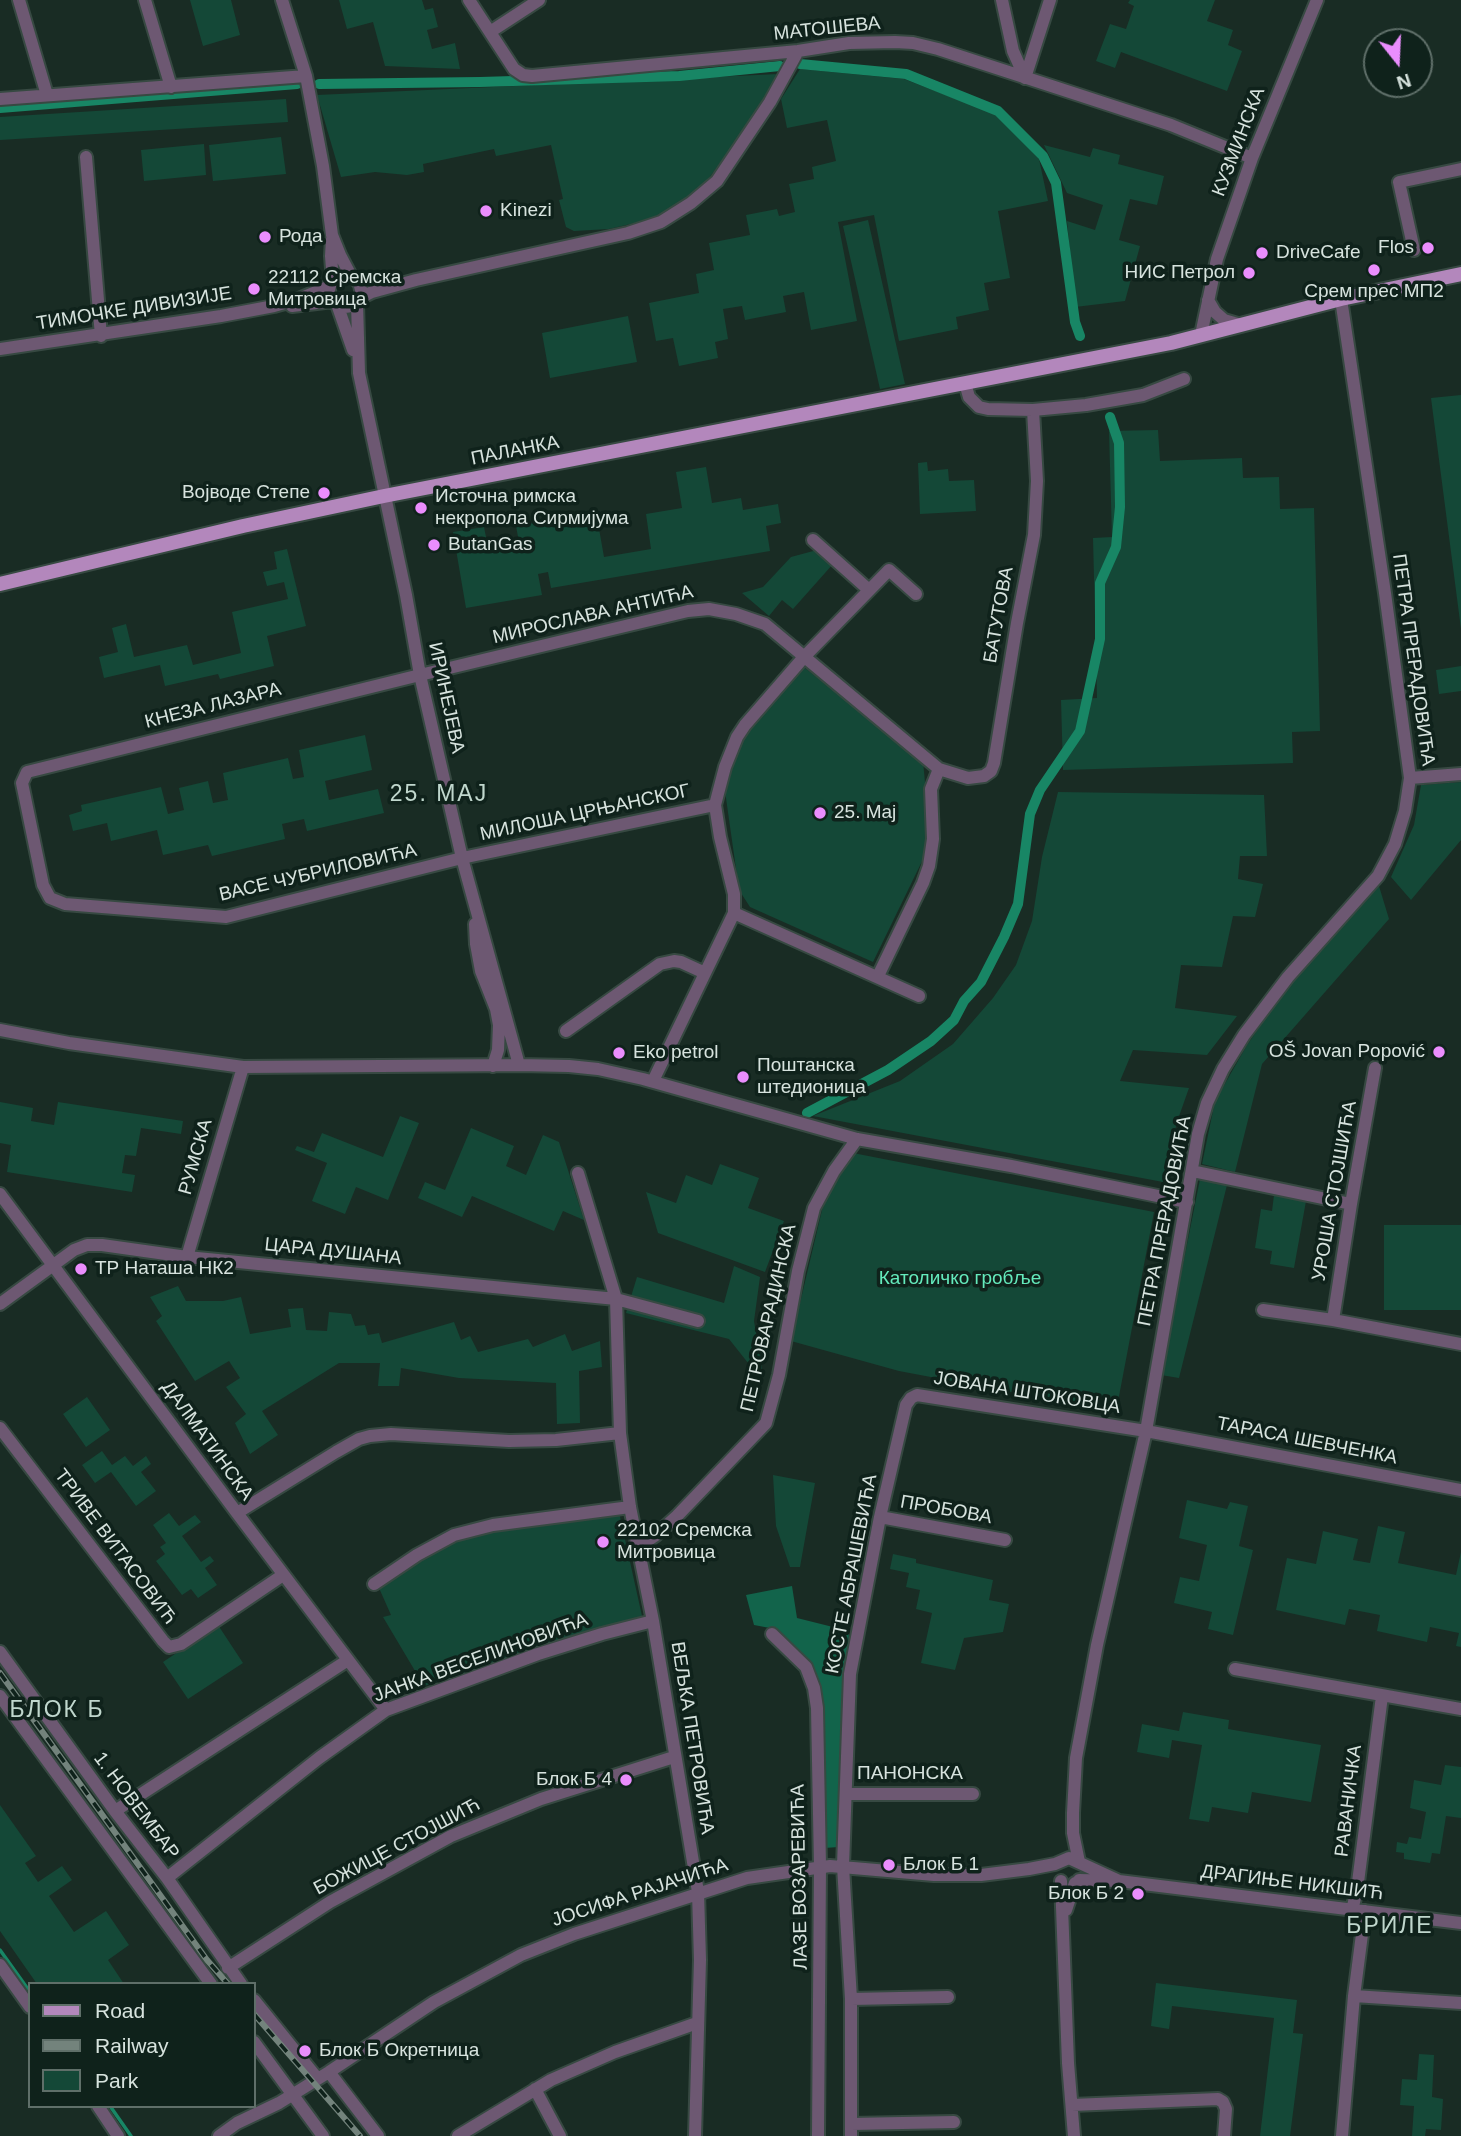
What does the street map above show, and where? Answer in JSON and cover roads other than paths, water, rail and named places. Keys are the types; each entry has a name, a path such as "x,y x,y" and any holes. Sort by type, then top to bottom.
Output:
{"main road":[{"name":"ПАЛАНКА","path":"0,584 243,526 384,496 1171,343 1341,299 1461,274"}],"street":[{"path":"19,0 47,95"},
{"path":"145,0 171,87"},
{"path":"282,0 306,76 323,166 332,235 330,294 357,362 384,496"},
{"name":"МАТОШЕВА","path":"469,0 514,69 523,75 798,51 849,43 913,43 1171,125 1252,158"},
{"path":"490,32 539,0"},
{"path":"1002,0 1013,51 1025,78"},
{"path":"1025,78 1050,0"},
{"name":"КУЗМИНСКА","path":"1201,335 1217,259 1252,158 1317,0"},
{"path":"335,303 345,307 372,292 416,279 628,233 661,222 691,203 717,181 770,102 798,51"},
{"path":"0,99 306,76"},
{"path":"86,157 101,335"},
{"path":"1414,250 1399,182 1461,169"},
{"path":"332,235 340,255 361,288 358,301 357,362"},
{"path":"331,284 341,275 380,284 416,279"},
{"name":"ТИМОЧКЕ ДИВИЗИЈЕ","path":"0,349 274,306 299,299 331,284"},
{"name":"ПЕТРА ПРЕРАДОВИЋА","path":"1062,1860 1070,1849 1073,1833 1076,1758 1097,1645 1146,1431 1198,1135 1207,1103 1223,1069 1244,1035 1288,977 1378,876 1395,844 1405,811 1410,778 1341,299"},
{"path":"1208,300 1224,320 1241,325"},
{"name":"ТИМОЧКЕ ДИВИЗИЈЕ","path":"274,306 335,303"},
{"path":"965,383 969,397 979,407 988,410 1033,410 1133,397 1184,379"},
{"name":"БАТУТОВА","path":"939,769 977,778 991,771 995,763 1037,509 1033,410"},
{"name":"ИРИНЕЈЕВА","path":"384,496 406,595 419,674 462,858 519,1065"},
{"path":"813,540 869,590"},
{"path":"653,1081 734,913 733,894 715,805 725,767 737,737 804,657 889,570 916,594"},
{"name":"МИРОСЛАВА АНТИЋА","path":"419,674 688,611 709,609 736,614 765,624 939,769"},
{"name":"КНЕЗА ЛАЗАРА","path":"22,783 27,772 419,674"},
{"path":"878,976 929,866 933,839 931,789 939,769"},
{"path":"1410,778 1461,774"},
{"name":"ВАСЕ ЧУБРИЛОВИЋА","path":"22,783 43,885 50,898 65,904 226,917 462,858"},
{"name":"МИЛОША ЦРЊАНСКОГ","path":"462,858 715,805"},
{"name":"ИРИНЕЈЕВА","path":"475,906 478,957 499,1025 498,1051 493,1066"},
{"path":"734,913 919,996"},
{"path":"566,1031 660,964 681,962 705,973"},
{"path":"0,1030 69,1043 243,1067 519,1065 598,1069 653,1081 857,1139 1011,1166 1187,1202"},
{"name":"РУМСКА","path":"187,1257 243,1067"},
{"name":"УРОША СТОЈШИЋА","path":"1333,1320 1375,1068"},
{"name":"ПЕТРОВАРАДИНСКА","path":"636,1543 647,1541 677,1516 766,1423 779,1375 814,1208 834,1171 857,1139"},
{"path":"1192,1171 1351,1204"},
{"name":"ВЕЉКА ПЕТРОВИЋА","path":"578,1173 616,1299 620,1433 630,1507 653,1621 698,1892 700,1960 695,2136"},
{"name":"ДАЛМАТИНСКА","path":"0,1194 386,1710"},
{"name":"ЦАРА ДУШАНА","path":"0,1304 74,1250 87,1245 102,1245 187,1257 616,1299 698,1321"},
{"path":"1263,1310 1461,1344"},
{"name":"ЈОВАНА ШТОКОВЦА","path":"906,1405 917,1395 1146,1431"},
{"name":"КОСТЕ АБРАШЕВИЋА","path":"846,1794 850,1674 880,1517 906,1405"},
{"name":"ТРИВЕ ВИТАСОВИЋ","path":"0,1428 169,1647 181,1644 283,1575"},
{"name":"ТАРАСА ШЕВЧЕНКА","path":"1146,1431 1461,1490"},
{"path":"237,1513 336,1452 370,1436 391,1434 509,1441 556,1440 620,1433"},
{"path":"374,1584 417,1555 454,1535 493,1525 630,1507"},
{"name":"ПРОБОВА","path":"880,1517 1004,1540"},
{"name":"ЈАНКА ВЕСЕЛИНОВИЋА","path":"167,1878 319,1758 386,1710 538,1654 602,1633 653,1621"},
{"name":"ЛАЗЕ ВОЗАРЕВИЋА","path":"772,1634 806,1667 814,1688 817,1708 820,1866 818,2136"},
{"name":"1. НОВЕМБАР","path":"0,1652 167,1878 239,1982"},
{"path":"115,1811 348,1660"},
{"path":"1235,1669 1461,1709"},
{"path":"0,1696 210,1982"},
{"name":"РАВАНИЧКА","path":"1342,2136 1354,1996 1359,1911 1357,1890 1382,1696"},
{"name":"БОЖИЦЕ СТОЈШИЋ","path":"228,1968 340,1896 460,1832 541,1799 674,1757"},
{"path":"846,1794 844,1866 851,1999 851,2130 954,2122"},
{"name":"ПАНОНСКА","path":"846,1794 973,1794"},
{"name":"ПЕТРА ПРЕРАДОВИЋА","path":"1073,1833 1080,1863"},
{"path":"1068,1880 1083,1873 1080,1863 1073,1858 1062,1860 1057,1868 1068,1880 1064,1928 1074,2136"},
{"name":"ЈОСИФА РАЈАЧИЋА","path":"219,2136 237,2123 329,2072 434,2002 522,1955 574,1934 698,1892 747,1878 820,1866 934,1875 981,1875 1028,1870 1062,1860"},
{"name":"ДРАГИЊЕ НИКШИЋ","path":"1080,1863 1119,1881"},
{"name":"ЈОСИФА РАЈАЧИЋА","path":"1010,1872 1034,1871 1068,1880"},
{"name":"ДРАГИЊЕ НИКШИЋ","path":"1068,1880 1119,1881 1461,1923"},
{"path":"0,1965 28,2004"},
{"path":"1354,1996 1461,2003"},
{"path":"851,1999 948,1997"},
{"path":"256,2002 317,2078"},
{"path":"458,2136 535,2089 615,2052 697,2023"},
{"path":"256,2045 323,2136"},
{"path":"329,2072 378,2136"},
{"path":"535,2089 560,2136"},
{"path":"1072,2105 1218,2099 1226,2109 1224,2136"},
{"path":"99,2108 118,2136"}],"waterway":[{"path":"800,64 906,74 998,111 1043,156 1056,183 1075,322 1080,336"},
{"path":"319,84 679,76 780,66"},
{"path":"0,108 297,84"},
{"path":"807,1113 888,1070 931,1041 954,1020 964,1001 981,982 1004,937 1018,904 1030,814 1040,790 1080,731 1100,639 1100,583 1116,547 1120,507 1119,443 1110,417"},
{"path":"0,1950 28,1989"},
{"path":"111,2108 131,2136"}],"railway":[{"path":"0,1673 207,1960 226,1982"},
{"path":"256,2016 360,2136"}],"place":[{"name":"Kinezi","path":"486,211"},
{"name":"Рода","path":"265,237"},
{"name":"Flos","path":"1428,248"},
{"name":"DriveCafe","path":"1262,253"},
{"name":"Срем прес МП2","path":"1374,270"},
{"name":"НИС Петрол","path":"1249,273"},
{"name":"22112 Сремска Митровица","path":"254,289"},
{"name":"Војводе Степе","path":"324,493"},
{"name":"Источна римска некропола Сирмијума","path":"421,508"},
{"name":"ButanGas","path":"434,545"},
{"name":"25. Maj","path":"820,813"},
{"name":"OŠ Jovan Popović","path":"1439,1052"},
{"name":"Eko petrol","path":"619,1053"},
{"name":"Поштанска штедионица","path":"743,1077"},
{"name":"ТР Наташа НК2","path":"81,1269"},
{"name":"22102 Сремска Митровица","path":"603,1542"},
{"name":"Блок Б 4","path":"626,1780"},
{"name":"Блок Б 1","path":"889,1865"},
{"name":"Блок Б 2","path":"1138,1894"},
{"name":"Блок Б Окретница","path":"305,2051"}],"district":[{"name":"25. МАЈ","path":"439,795"},
{"name":"БЛОК Б","path":"57,1711"},
{"name":"БРИЛЕ","path":"1390,1927"}],"park label":[{"name":"Католичко гробље","path":"960,1279"}]}
